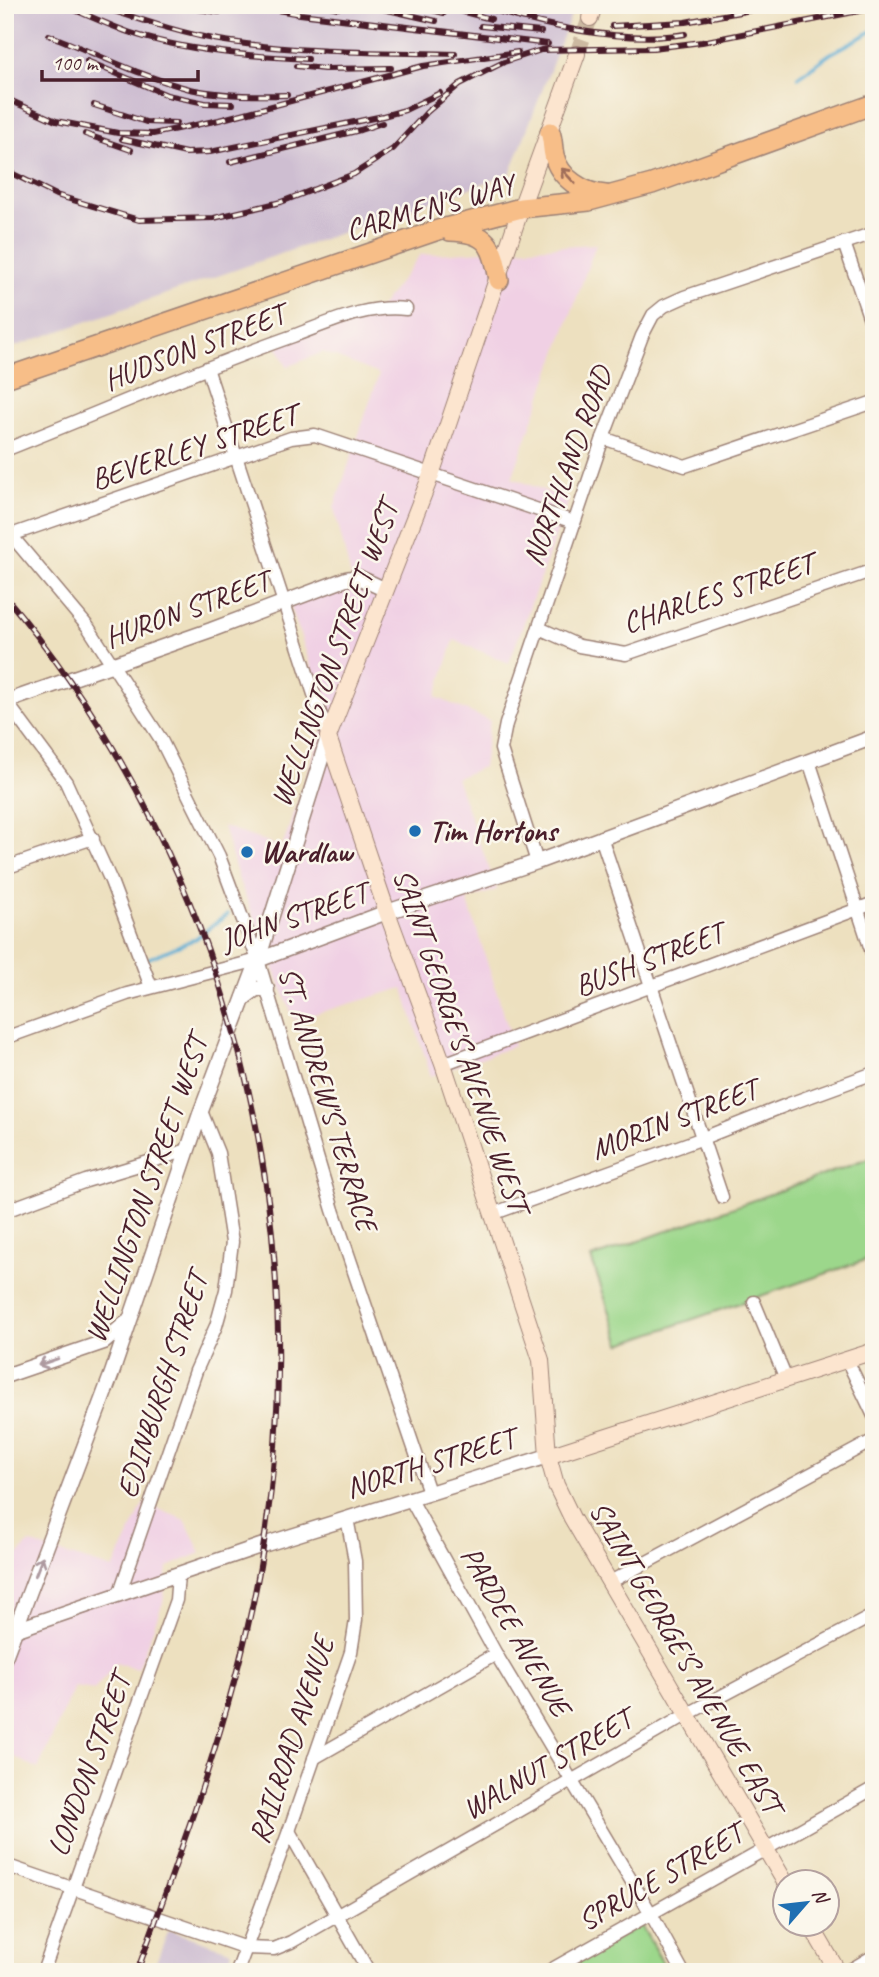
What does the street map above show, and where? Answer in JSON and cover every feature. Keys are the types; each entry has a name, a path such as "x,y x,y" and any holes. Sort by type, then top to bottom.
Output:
{"highway":[{"name":"CARMEN'S WAY","path":"5,378 438,230 521,208 580,203 652,184 874,104"},
{"path":"550,132 554,155 563,173 578,186 598,194 610,195"},
{"path":"438,230 463,230 478,235 491,247 499,280"}],"main road":[{"name":"WELLINGTON STREET WEST","path":"328,737 431,475 499,280 521,208 577,54"},
{"name":"SAINT GEORGE'S AVENUE WEST","path":"328,737 387,912 443,1064 541,1360 548,1456"},
{"name":"NORTH STREET","path":"548,1456 874,1351"},
{"name":"SAINT GEORGE'S AVENUE EAST","path":"548,1456 556,1485 572,1518 777,1868"},
{"path":"818,1938 838,1972"}],"street":[{"name":"NORTHLAND ROAD","path":"537,862 501,749 506,724 603,439 642,336 653,315 664,306 874,233"},
{"path":"845,243 874,331"},
{"name":"HUDSON STREET","path":"5,450 264,346 362,312 388,307 406,309"},
{"name":"SAINT GEORGE'S AVENUE WEST","path":"207,368 328,737"},
{"path":"603,439 685,466 874,402"},
{"name":"BEVERLEY STREET","path":"8,531 291,438 315,435 574,522"},
{"name":"ST. ANDREW'S TERRACE","path":"8,531 88,627 160,738 219,856 258,960 333,1210 429,1492"},
{"name":"CHARLES STREET","path":"539,628 579,646 626,654 874,570"},
{"name":"HURON STREET","path":"6,701 346,579 358,577 386,590"},
{"path":"6,701 66,782 93,838 151,987"},
{"name":"WELLINGTON STREET WEST","path":"5,1657 10,1631 112,1373 201,1111 258,960 328,737"},
{"name":"JOHN STREET","path":"5,1038 151,987 258,960 387,912 537,862 874,737"},
{"path":"809,761 874,959"},
{"path":"601,837 722,1197"},
{"path":"5,868 93,838"},
{"name":"BUSH STREET","path":"443,1064 874,903"},
{"path":"244,998 256,989 267,989"},
{"name":"MORIN STREET","path":"492,1214 703,1139 874,1073"},
{"name":"EDINBURGH STREET","path":"120,1592 196,1371 216,1326 226,1290 232,1242 218,1153 201,1111"},
{"path":"5,1211 86,1181 188,1150"},
{"path":"754,1302 786,1379"},
{"path":"5,1376 91,1347 114,1335 129,1319"},
{"path":"91,1347 104,1355 112,1373"},
{"path":"847,1360 874,1416"},
{"path":"610,1582 874,1440"},
{"name":"NORTH STREET","path":"10,1631 347,1518 548,1456"},
{"name":"PARDEE AVENUE","path":"410,1498 496,1654 683,1972"},
{"name":"RAILROAD AVENUE","path":"237,1972 351,1652 356,1620 355,1561 347,1518"},
{"name":"LONDON STREET","path":"43,1972 176,1600 178,1575"},
{"name":"WALNUT STREET","path":"246,1948 274,1949 291,1942 687,1715 874,1615"},
{"path":"314,1758 496,1654"},
{"name":"SPRUCE STREET","path":"547,1972 874,1788"},
{"path":"289,1831 369,1972"},
{"path":"5,1865 246,1948"},
{"path":"847,1972 874,1956"}],"shaded area":[{"path":"5,5 575,5 510,174 5,350"},
{"path":"596,244 512,478 569,500 509,663 454,640 436,697 490,721 483,767 456,778 497,890 467,899 514,1046 431,1076 403,988 294,1020 238,878 223,826 282,848 327,715 290,604 352,581 334,508 379,374 323,352 287,367 276,344 379,309 420,255"},
{"path":"144,1503 185,1520 201,1553 168,1567 163,1602 138,1669 117,1663 94,1690 74,1687 38,1769 5,1752 5,1570 29,1543 113,1569"},
{"path":"169,1930 232,1951 225,1972 152,1972"}],"green space":[{"path":"874,1157 874,1257 621,1344 591,1258"},
{"path":"641,1925 668,1972 560,1972"}],"waterway":[{"path":"798,77 830,54 874,30"},
{"path":"147,959 195,939 228,914"}],"tunnel":[{"path":"577,54 590,18"}],"railway":[{"path":"63,5 128,32 171,44 240,54 308,59"},
{"path":"96,5 160,26 254,45 340,51 455,54"},
{"path":"170,5 219,12"},
{"path":"211,5 259,12"},
{"path":"250,5 300,14 548,44"},
{"path":"326,5 338,8"},
{"path":"366,5 436,21"},
{"path":"414,5 444,13"},
{"path":"437,5 491,19"},
{"path":"478,5 580,31 634,36 685,34"},
{"path":"612,26 685,22 778,5"},
{"path":"5,170 56,195 139,220 214,218 281,202 354,174 393,149 427,112 460,84 504,62 541,50 653,48 702,42 874,8"},
{"path":"481,26 541,32"},
{"path":"49,35 136,71 190,89 238,95 287,95"},
{"path":"5,98 56,121 118,133 153,134 219,120 423,66 518,52"},
{"path":"87,61 167,95 205,103 233,104"},
{"path":"296,66 324,69 391,68"},
{"path":"122,139 186,153 210,152 383,116 405,110 440,93"},
{"path":"94,105 146,122 176,123"},
{"path":"230,162 382,123"},
{"path":"85,134 131,150"},
{"path":"5,596 87,707 155,827 209,953 247,1084 270,1219 278,1356 271,1494 247,1630 211,1759 137,1972"}],"place":[{"name":"Tim Hortons","path":"415,831"},
{"name":"Wardlaw","path":"247,852"}]}
